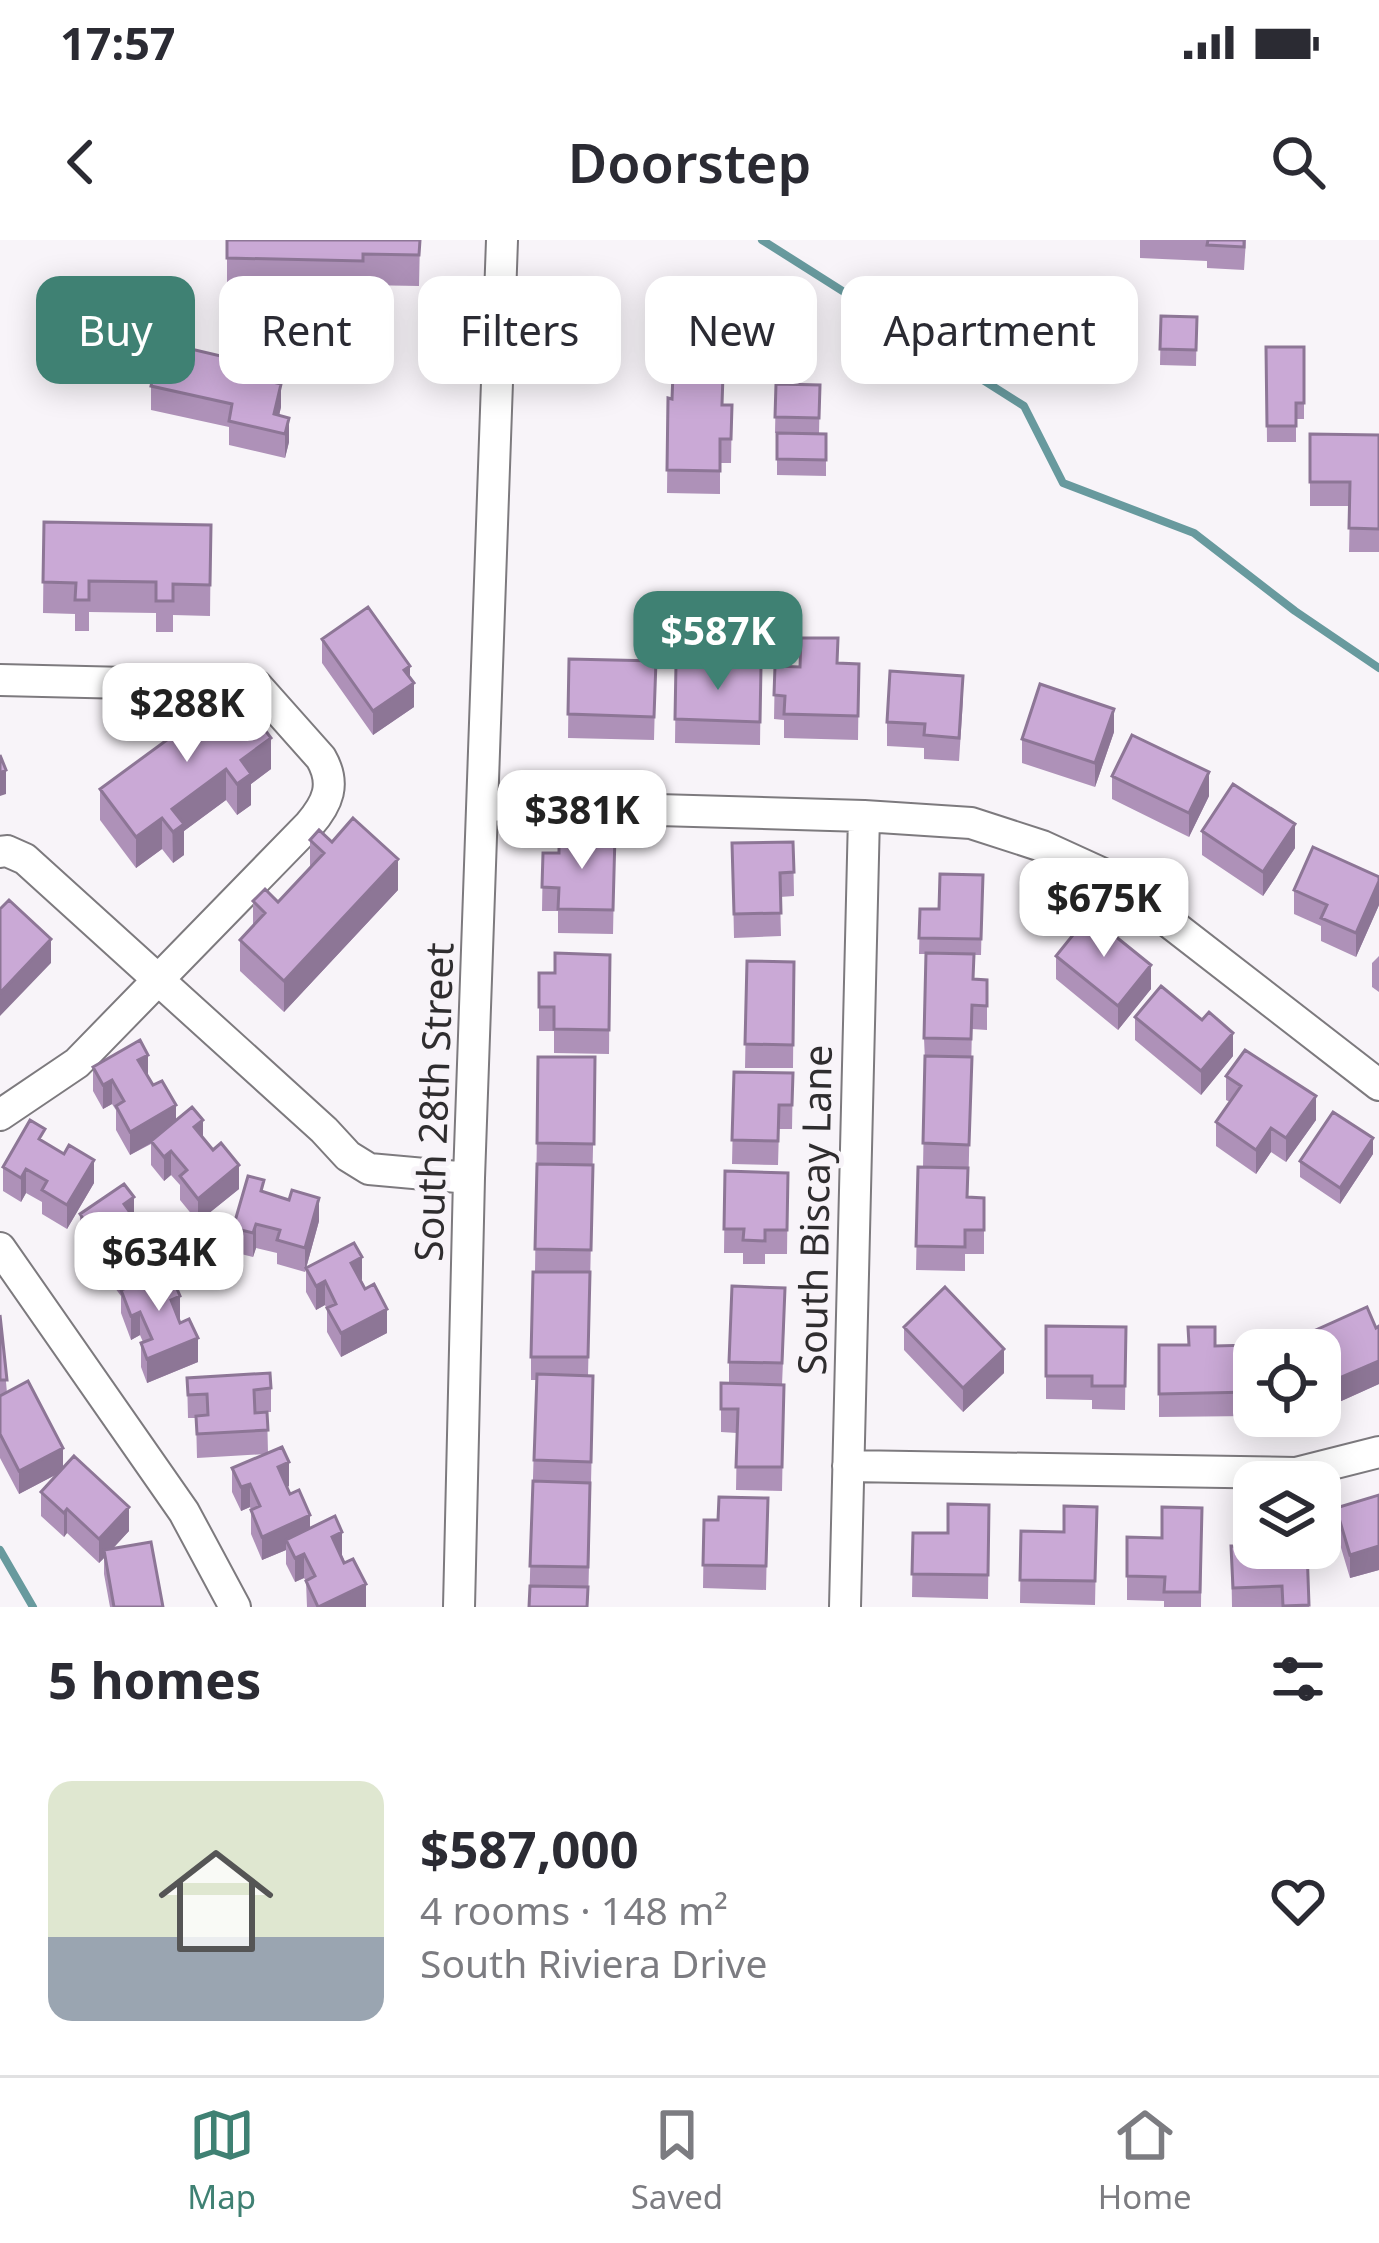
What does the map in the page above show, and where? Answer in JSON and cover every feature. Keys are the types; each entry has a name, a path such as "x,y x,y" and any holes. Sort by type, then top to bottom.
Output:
{"street":[{"name":"South 28th Street","path":"459,1607 502,240"},
{"path":"0,680 257,686 321,758 330,790 325,807 77,1063 0,1115"},
{"path":"483,805 971,823 1042,846 1112,878 1379,1085"},
{"name":"South Biscay Lane","path":"844,1607 863,816"},
{"path":"0,852 25,859 348,1156 369,1168 469,1178"},
{"path":"0,1248 184,1512 235,1607"},
{"path":"848,1466 1295,1473 1379,1452"}],"building":[{"path":"227,240 420,240 419,255 363,254 363,261 227,258"},
{"path":"1208,240 1244,240 1244,247 1207,245"},
{"path":"1161,316 1197,317 1196,350 1160,349"},
{"path":"1266,347 1304,347 1304,403 1296,403 1296,426 1267,426"},
{"path":"195,350 219,356 219,384 281,384 274,414 289,418 285,434 229,421 232,404 151,386 195,384"},
{"path":"673,384 723,384 722,405 732,405 731,439 720,439 720,471 667,470 668,398 672,399"},
{"path":"776,384 820,385 819,418 775,417"},
{"path":"777,433 826,434 826,460 777,459"},
{"path":"1310,434 1379,435 1379,529 1349,528 1350,482 1310,482"},
{"path":"44,522 211,525 210,585 173,584 173,601 156,601 156,582 89,581 89,600 75,600 76,583 43,582"},
{"path":"368,607 410,666 404,670 414,683 373,711 322,639"},
{"path":"801,638 838,638 837,663 859,664 858,716 784,714 785,696 774,695 775,666 800,667"},
{"path":"569,659 656,661 654,717 568,714"},
{"path":"676,664 761,666 760,722 675,719"},
{"path":"890,671 963,676 959,738 924,735 925,724 887,722"},
{"path":"1040,684 1114,709 1095,763 1022,739"},
{"path":"235,690 271,738 241,760 251,774 237,784 226,769 172,809 184,824 173,832 162,818 136,837 100,789"},
{"path":"1132,735 1209,772 1189,813 1112,776"},
{"path":"1233,784 1295,824 1263,872 1202,831"},
{"path":"353,818 398,859 284,981 240,940 265,913 253,901 265,889 278,902 324,853 310,840 319,830 332,842"},
{"path":"559,834 615,835 613,910 558,909 559,888 542,887 543,853 559,853"},
{"path":"793,842 794,872 780,873 781,913 734,914 732,843"},
{"path":"1313,847 1379,877 1356,933 1321,918 1327,905 1294,890"},
{"path":"940,874 983,875 981,939 919,938 920,909 939,909"},
{"path":"9,900 51,939 0,993 0,909"},
{"path":"1089,915 1151,965 1118,1006 1056,956"},
{"path":"555,953 610,955 609,1030 554,1029 554,1007 539,1007 539,973 555,973"},
{"path":"926,953 974,954 973,979 987,980 987,1006 972,1005 971,1039 924,1038"},
{"path":"747,961 794,962 793,1045 745,1044"},
{"path":"1161,986 1202,1020 1209,1012 1233,1033 1201,1071 1135,1017"},
{"path":"140,1040 148,1055 138,1060 153,1085 162,1081 176,1105 130,1132 116,1106 124,1101 112,1080 103,1085 93,1067"},
{"path":"1245,1050 1316,1096 1286,1138 1271,1128 1256,1150 1216,1122 1241,1086 1226,1076"},
{"path":"925,1056 972,1057 969,1145 923,1143"},
{"path":"538,1057 595,1057 594,1144 537,1143"},
{"path":"734,1072 793,1073 792,1105 779,1105 778,1141 732,1140"},
{"path":"192,1107 203,1120 194,1127 213,1150 221,1143 239,1165 198,1199 180,1176 187,1170 171,1151 164,1157 151,1141"},
{"path":"1333,1112 1373,1138 1340,1188 1300,1161"},
{"path":"30,1120 45,1129 39,1139 64,1154 69,1145 94,1160 67,1205 42,1190 47,1181 26,1169 21,1178 3,1167"},
{"path":"537,1164 593,1165 591,1250 535,1249"},
{"path":"918,1167 968,1168 967,1197 984,1198 984,1230 965,1230 965,1247 916,1246"},
{"path":"725,1171 788,1173 787,1230 765,1230 765,1241 743,1240 744,1229 724,1229"},
{"path":"248,1176 264,1180 261,1191 289,1200 292,1190 319,1198 305,1248 277,1240 280,1230 256,1224 253,1233 233,1228"},
{"path":"124,1184 134,1197 124,1204 141,1228 150,1222 166,1245 123,1276 106,1252 114,1246 100,1226 92,1232 80,1214"},
{"path":"354,1243 362,1257 351,1263 365,1289 374,1284 387,1309 341,1333 327,1308 336,1304 325,1281 316,1286 306,1268"},
{"path":"169,1270 180,1296 171,1300 180,1323 189,1319 198,1338 147,1359 141,1343 152,1339 140,1312 131,1316 121,1290"},
{"path":"533,1272 590,1272 588,1357 531,1357"},
{"path":"732,1286 785,1288 782,1363 729,1362"},
{"path":"945,1287 1004,1349 963,1388 904,1327"},
{"path":"1367,1307 1376,1328 1379,1326 1379,1361 1341,1377 1341,1329 1318,1329"},
{"path":"0,1315 7,1380 0,1380"},
{"path":"1046,1326 1126,1327 1125,1386 1092,1386 1092,1376 1046,1376"},
{"path":"1188,1327 1215,1327 1215,1346 1233,1346 1233,1392 1159,1394 1159,1345 1189,1345"},
{"path":"270,1373 271,1388 254,1390 255,1413 267,1412 268,1430 197,1434 196,1416 208,1415 207,1394 188,1395 187,1378"},
{"path":"537,1374 593,1376 591,1462 534,1460"},
{"path":"28,1381 63,1448 19,1471 0,1434 0,1396"},
{"path":"721,1383 784,1385 782,1467 736,1467 738,1409 721,1409"},
{"path":"282,1447 289,1462 278,1467 290,1494 299,1490 310,1515 262,1537 251,1510 260,1506 250,1484 241,1487 232,1468"},
{"path":"74,1456 129,1507 99,1539 41,1492"},
{"path":"533,1481 590,1483 588,1567 530,1566"},
{"path":"1379,1495 1379,1546 1350,1555 1341,1506"},
{"path":"719,1497 768,1498 766,1566 703,1565 704,1520 718,1520"},
{"path":"948,1504 989,1505 988,1575 912,1574 913,1533 948,1533"},
{"path":"1064,1506 1097,1507 1095,1581 1020,1580 1021,1531 1064,1532"},
{"path":"1162,1507 1202,1508 1200,1592 1164,1592 1165,1577 1127,1576 1127,1537 1162,1538"},
{"path":"335,1516 342,1532 332,1537 344,1563 353,1559 366,1584 318,1607 306,1581 315,1576 304,1554 295,1558 286,1540"},
{"path":"151,1542 163,1607 114,1607 104,1550"},
{"path":"1231,1546 1233,1569 1308,1569 1309,1605 1283,1606 1282,1586 1233,1588"},
{"path":"530,1586 588,1587 587,1607 529,1607"}],"waterway":[{"path":"762,240 1024,406 1063,483 1194,533 1379,668"},
{"path":"0,1550 33,1607"}]}
